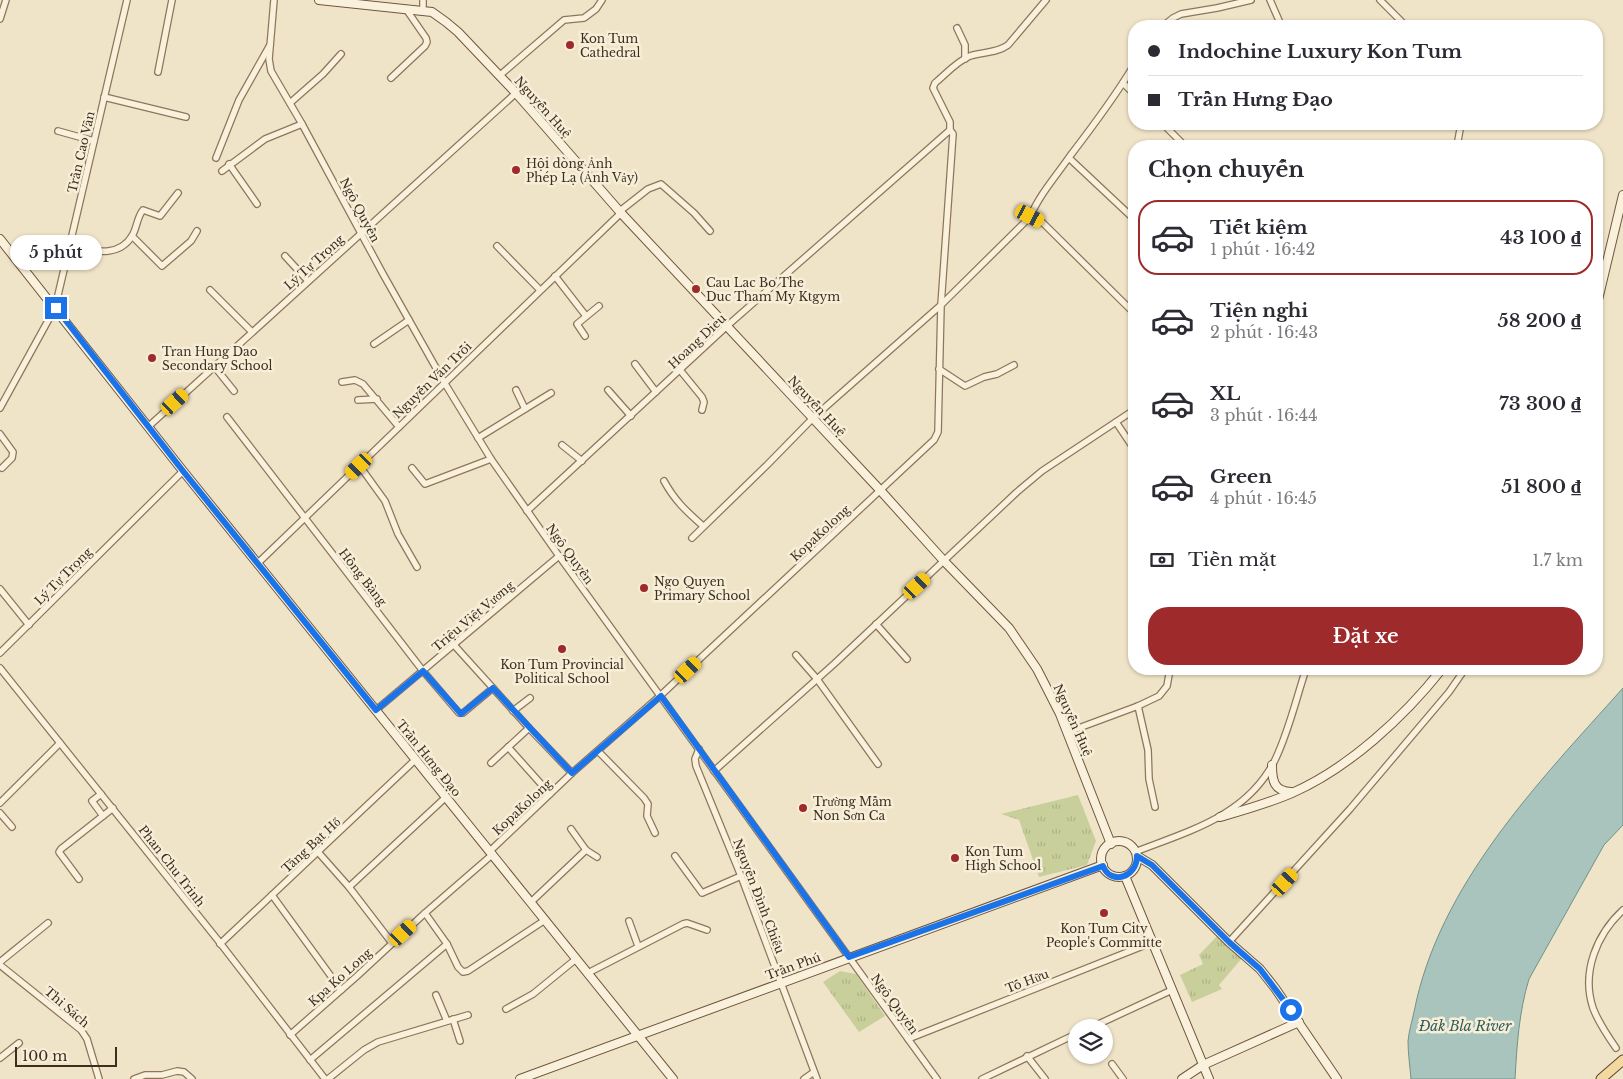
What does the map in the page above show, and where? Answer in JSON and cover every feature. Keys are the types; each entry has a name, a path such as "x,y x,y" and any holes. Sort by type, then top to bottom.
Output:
{"main road":[{"path":"1601,1079 1623,1060"}],"street":[{"path":"0,19 6,0"},
{"name":"Trần Cao Vân","path":"0,408 2,398 56,308 127,0"},
{"path":"158,72 172,0"},
{"name":"Ngô Quyền","path":"274,0 269,59 271,70 409,320 490,459 937,1079"},
{"name":"Nguyễn Huệ","path":"319,0 432,12 446,22 516,93 621,212 944,561 1009,628 1037,669 1060,714 1111,844"},
{"path":"423,0 423,11"},
{"path":"499,76 564,20 584,18 596,9 602,0"},
{"path":"957,28 965,45 965,59 1004,48 1046,0"},
{"path":"1170,20 1181,14 1250,0"},
{"path":"1270,0 1278,20"},
{"path":"1380,0 1400,20"},
{"path":"391,78 427,42 406,9"},
{"path":"216,158 239,100 271,43"},
{"path":"290,103 323,74 341,54"},
{"name":"KopaKolong","path":"491,852 572,773 661,696 934,440 938,432 941,305 953,134 950,130 950,122 933,88 935,83 965,59"},
{"path":"692,538 768,466 812,418 941,305 1030,216 1037,200 1128,74"},
{"path":"1123,83 1128,88"},
{"name":"Lý Tự Trọng","path":"149,426 516,93"},
{"path":"104,97 186,117"},
{"path":"222,171 265,139 302,124"},
{"name":"Hoang Dieu","path":"528,511 727,326 950,130"},
{"path":"1169,130 1179,140"},
{"path":"58,131 94,141"},
{"path":"1069,158 1128,213"},
{"path":"229,164 257,204"},
{"name":"Nguyễn Văn Trỗi","path":"258,563 621,212 648,189 661,184 694,213 710,231"},
{"path":"70,247 113,251 126,243 132,236 143,210 160,216 178,193"},
{"path":"1603,279 1623,196"},
{"path":"1030,216 1043,223 1128,307"},
{"path":"132,236 162,266 191,241 197,231"},
{"name":"Trần Hưng Đạo","path":"0,239 183,471 673,1079"},
{"path":"497,246 540,290"},
{"path":"285,256 308,281"},
{"path":"555,276 586,316"},
{"path":"210,290 252,332"},
{"path":"585,336 577,324 599,306"},
{"path":"374,344 409,320"},
{"path":"635,364 656,392"},
{"path":"939,369 964,386 984,377 997,374 1014,365"},
{"path":"214,366 234,391"},
{"path":"680,370 702,398 704,402 702,410"},
{"path":"342,382 355,380 363,384 399,427"},
{"path":"516,390 526,408"},
{"path":"608,390 630,416"},
{"path":"478,438 551,393"},
{"path":"358,400 377,399"},
{"path":"714,771 817,680 1042,470 1128,414"},
{"name":"Hồng Bàng","path":"227,418 423,671 461,714 493,688"},
{"path":"1116,422 1128,439"},
{"path":"0,434 13,452 12,458 2,468"},
{"path":"562,445 582,461"},
{"path":"412,468 425,484 490,459"},
{"path":"359,466 385,501 398,534 418,568"},
{"name":"Lý Tự Trọng","path":"0,653 183,471"},
{"path":"664,481 674,498 685,511 703,526"},
{"name":"Triệu Việt Vương","path":"376,710 559,556"},
{"path":"0,589 29,625"},
{"path":"876,624 908,659"},
{"path":"454,645 572,773"},
{"path":"796,655 817,680 878,764"},
{"name":"Phan Chu Trinh","path":"0,668 326,1079"},
{"path":"1068,732 1138,706 1159,696 1166,686 1169,675"},
{"path":"1220,817 1246,799 1265,777 1282,742 1304,675"},
{"path":"1136,854 1220,817 1293,793 1331,771 1378,736 1409,708 1437,675"},
{"path":"1229,942 1350,809 1449,692 1461,675"},
{"path":"513,711 530,698"},
{"path":"1138,706 1148,750 1149,779 1155,807"},
{"path":"491,763 529,728"},
{"path":"0,803 60,743"},
{"path":"508,748 550,794"},
{"name":"Nguyễn Đình Chiểu","path":"699,749 695,759 696,766 782,982 817,1079"},
{"path":"598,751 644,798 648,804 647,816 655,833"},
{"name":"Tăng Bạt Hổ","path":"220,944 415,760"},
{"path":"1272,765 1272,775 1276,786 1282,791 1293,793"},
{"path":"101,794 92,803 103,816"},
{"path":"349,886 446,797"},
{"path":"79,879 59,852 112,808"},
{"path":"0,813 12,827"},
{"path":"571,829 586,850 597,857"},
{"path":"1136,854 1137,863 1134,869 1125,876 1116,877 1110,874 1103,866 1102,856 1104,850 1111,844 1122,842 1129,844 1136,854 1152,865 1229,942 1260,969 1299,1022 1337,1079"},
{"path":"531,902 586,850"},
{"path":"318,852 349,886 392,944"},
{"name":"Kpa Ko Long","path":"290,1035 491,852"},
{"path":"676,856 702,893 741,876"},
{"name":"Trần Phú","path":"520,1079 849,957 1103,866"},
{"path":"1125,876 1209,1079"},
{"path":"272,894 341,990"},
{"path":"1616,1048 1593,1007 1589,984 1592,958 1597,944 1611,922 1623,910"},
{"path":"424,913 447,944 458,967 463,972 545,920"},
{"path":"629,921 638,946"},
{"path":"1,966 48,923"},
{"path":"588,973 683,924 687,923 707,930"},
{"name":"Tố Hữu","path":"908,1039 1153,942"},
{"path":"310,1060 447,944"},
{"path":"506,1009 533,994 576,959"},
{"name":"Thi Sách","path":"1,966 82,1030 87,1039 99,1079"},
{"path":"1109,1019 1172,990"},
{"path":"436,995 460,1040"},
{"path":"326,1079 364,1050 378,1042 468,1015"},
{"path":"1182,1079 1203,1065 1299,1022"},
{"path":"982,1079 1026,1056 1068,1038"},
{"path":"0,1058 19,1043"},
{"path":"1026,1056 1046,1079"},
{"path":"1112,1064 1123,1079"},
{"path":"134,1079 145,1075 162,1075 177,1071 184,1072 192,1079"},
{"path":"804,1079 814,1072"}],"green space":[{"path":"1078,795 1096,841 1087,865 1039,877 1019,820 1001,814"},
{"path":"1218,935 1243,957 1219,985 1222,989 1192,1002 1180,975 1203,964 1199,955"},
{"path":"840,971 856,974 885,1016 859,1032 823,982"}],"water":[{"name":"Đăk Bla River","path":"1623,688 1623,825 1604,845 1529,979 1521,1016 1515,1079 1411,1079 1408,1046 1410,1030 1427,965 1445,921 1469,878 1496,837 1558,760"}],"place":[{"name":"Kon Tum Cathedral","path":"570,45"},
{"name":"Hội dòng Ảnh Phép Lạ (Ảnh Vảy)","path":"516,170"},
{"name":"Cau Lac Bo The Duc Tham My Ktgym","path":"696,289"},
{"name":"Tran Hung Dao Secondary School","path":"152,358"},
{"name":"Ngo Quyen Primary School","path":"644,588"},
{"name":"Kon Tum Provincial Political School","path":"562,649"},
{"name":"Trường Mầm Non Sơn Ca","path":"803,808"},
{"name":"Kon Tum High School","path":"955,858"},
{"name":"Kon Tum City People's Committe","path":"1104,913"}],"route":[{"path":"56,308 183,471 376,710 423,671 458,713 461,714 493,688 572,773 661,696 849,957 1103,866 1104,870 1110,874 1116,877 1123,877 1134,869 1137,863 1137,856 1152,865 1229,942 1260,969 1291,1010"}]}
